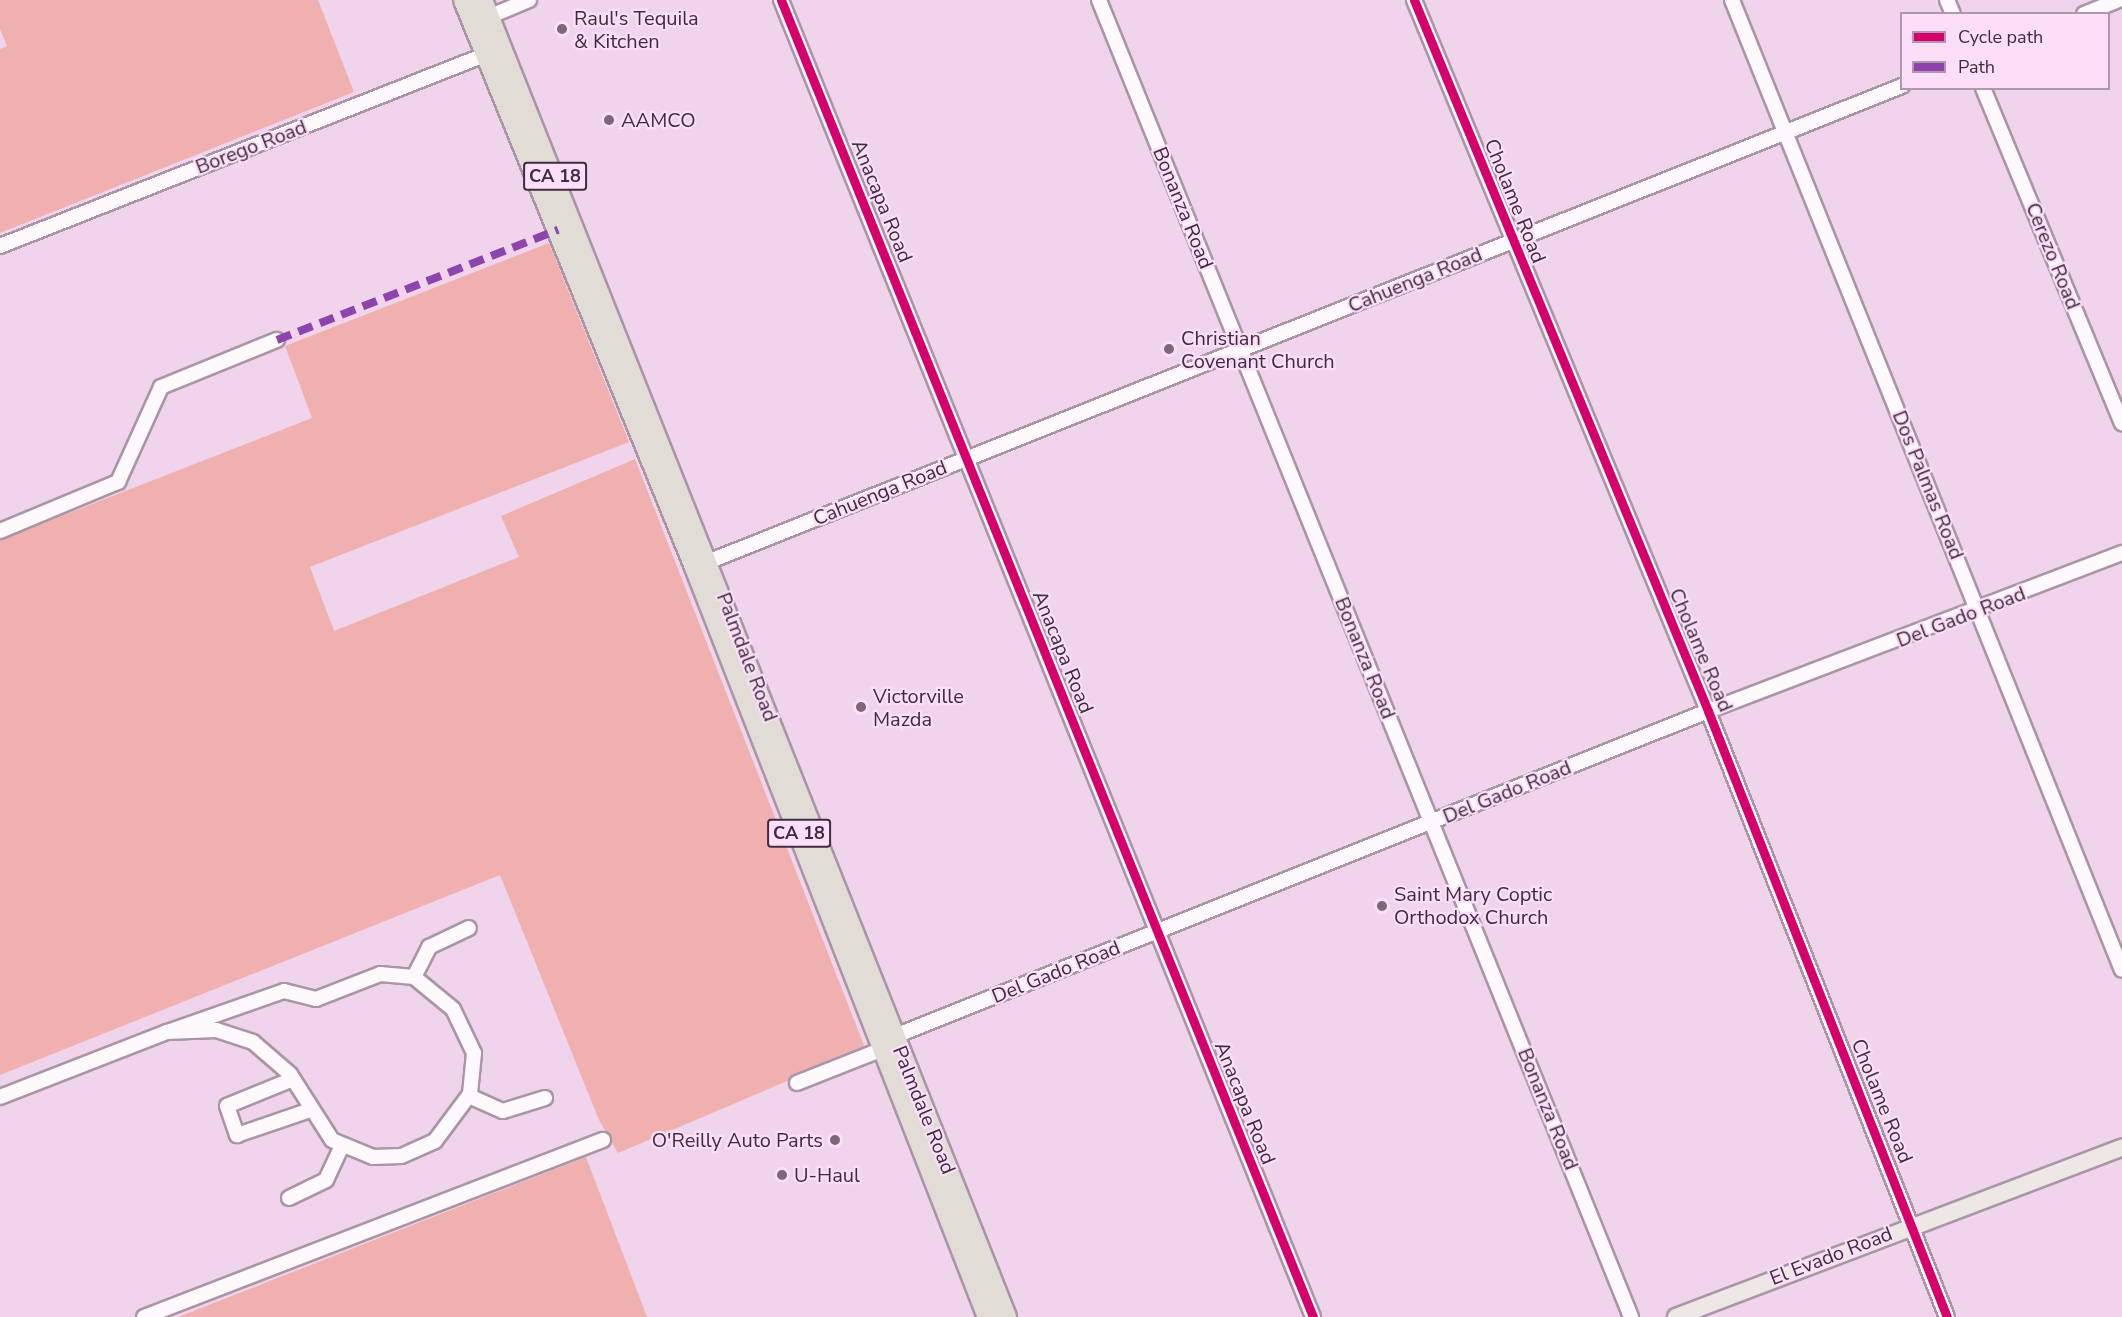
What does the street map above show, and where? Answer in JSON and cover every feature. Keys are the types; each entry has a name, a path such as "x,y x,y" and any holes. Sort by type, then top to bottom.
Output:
{"highway":[{"name":"Palmdale Road","path":"464,0 482,13 495,51 702,564 889,1042 988,1317"},
{"name":"Palmdale Road","path":"889,1042 1006,1317"}],"main road":[{"name":"El Evado Road","path":"1676,1317 1912,1225 2122,1148"}],"street":[{"path":"482,13 529,0"},
{"name":"Anacapa Road","path":"781,0 1155,933 1313,1317"},
{"name":"Bonanza Road","path":"1099,0 1631,1317"},
{"name":"Cholame Road","path":"1414,0 1512,242 1708,711 1947,1317"},
{"name":"Dos Palmas Road","path":"1732,0 2122,970"},
{"path":"2089,12 2119,0"},
{"name":"Borego Road","path":"0,246 495,51"},
{"name":"Cahuenga Road","path":"702,564 1900,87"},
{"name":"Cerezo Road","path":"1984,90 2122,423"},
{"path":"0,531 118,482 160,387 276,340"},
{"name":"Del Gado Road","path":"796,1083 889,1042 1155,933 1708,711 1979,610 2122,553"},
{"path":"414,977 429,947 469,928"},
{"path":"0,1097 167,1032 284,991 316,999 380,974 414,977 453,1009 474,1053 469,1096 449,1129 419,1149 373,1157 342,1145 310,1110 293,1079 253,1042 216,1030 167,1032"},
{"path":"293,1079 227,1106 237,1135 310,1110"},
{"path":"469,1096 503,1111 545,1098"},
{"path":"144,1317 603,1140"},
{"path":"289,1198 326,1180 342,1145"}],"shaded area":[{"path":"0,0 318,0 354,92 0,233 0,49 7,46 0,29"},
{"path":"549,243 629,442 310,567 334,631 519,557 501,516 635,459 865,1048 618,1153 599,1120 500,875 0,1075 0,540 312,418 285,346"},
{"path":"586,1157 647,1317 178,1317"}],"marked path":[{"path":"277,340 558,230"}],"cycle path":[{"path":"781,0 1313,1317"},
{"path":"1414,0 1708,711 1947,1317"}],"place":[{"name":"Raul's Tequila & Kitchen","path":"562,29"},
{"name":"AAMCO","path":"609,120"},
{"name":"Christian Covenant Church","path":"1169,349"},
{"name":"Victorville Mazda","path":"861,707"},
{"name":"Saint Mary Coptic Orthodox Church","path":"1382,906"},
{"name":"O'Reilly Auto Parts","path":"835,1140"},
{"name":"U-Haul","path":"782,1175"}]}
